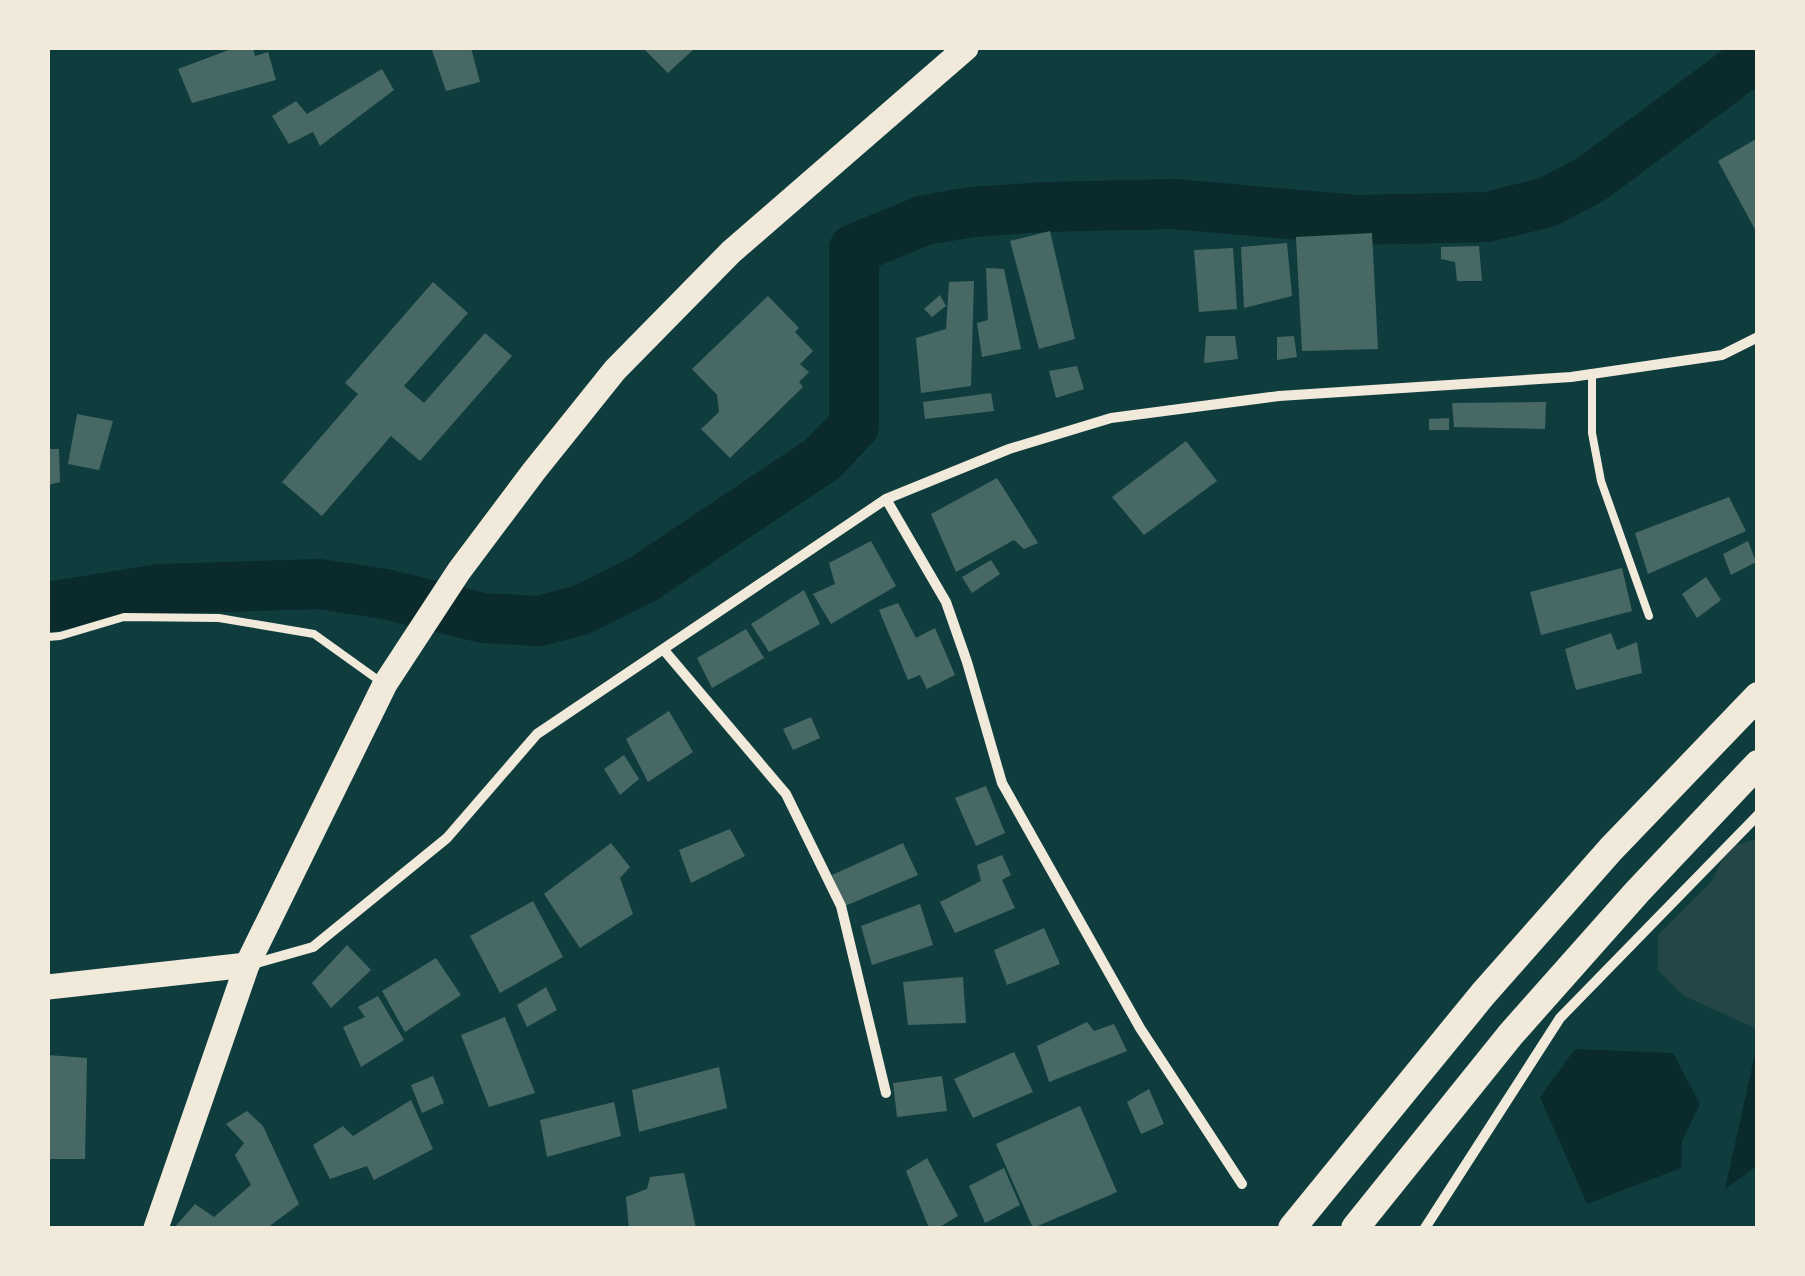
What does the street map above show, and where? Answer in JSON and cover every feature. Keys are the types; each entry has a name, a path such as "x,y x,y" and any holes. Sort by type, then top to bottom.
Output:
{"highway":[{"path":"1292,1228 1483,994 1612,849 1758,696"},
{"path":"1355,1228 1512,1034 1638,891 1758,764"}],"main road":[{"path":"156,1228 247,966 390,676 458,572 534,471 628,357 731,252 966,48"},
{"path":"48,987 247,966"}],"street":[{"path":"247,966 313,946 447,838 537,734 886,499 1009,448 1111,418 1279,396 1592,373 1722,355 1758,337"},
{"path":"886,499 946,602 1002,783 1140,1028 1242,1184"},
{"path":"663,648 786,794 841,906 886,1094"},
{"path":"1425,1228 1560,1018 1758,814"}],"lane":[{"path":"1592,373 1592,433 1601,481 1649,616"},
{"path":"48,637 124,617 219,618 314,634 390,676"}],"shaded area":[{"path":"1757,839 1757,1029 1684,996 1658,970 1658,935 1711,882 1729,847"},
{"path":"1757,1045 1757,1166 1725,1189"},
{"path":"1575,1049 1673,1053 1700,1104 1682,1141 1681,1168 1587,1204 1540,1097"}],"building":[{"path":"234,48 253,48 255,56 268,52 276,80 192,103 178,69"},
{"path":"471,48 480,82 446,91 432,50"},
{"path":"643,48 695,48 668,73"},
{"path":"382,69 394,90 320,146 313,132 289,144 272,116 296,101 307,114"},
{"path":"1758,138 1758,235 1718,161"},
{"path":"1050,231 1075,339 1039,349 1010,241"},
{"path":"1372,233 1378,349 1302,351 1296,237"},
{"path":"1287,243 1292,296 1244,308 1241,247"},
{"path":"1479,246 1482,281 1457,281 1455,262 1441,259 1441,247"},
{"path":"1233,248 1237,309 1199,312 1194,250"},
{"path":"986,268 1004,269 1021,349 982,357 977,323 988,320"},
{"path":"974,281 971,386 921,393 916,338 946,329 949,282"},
{"path":"433,282 468,313 404,386 424,403 485,333 512,356 420,461 391,436 322,516 282,482 358,394 345,383"},
{"path":"940,295 946,306 932,317 924,309"},
{"path":"768,296 799,328 795,332 813,351 800,364 809,372 799,382 803,387 730,458 701,429 719,412 717,395 692,369"},
{"path":"1206,336 1235,336 1238,359 1204,363"},
{"path":"1294,336 1297,357 1277,360 1277,337"},
{"path":"1077,366 1084,389 1056,398 1049,371"},
{"path":"991,393 994,411 925,419 923,402"},
{"path":"1546,402 1545,429 1454,427 1452,403"},
{"path":"77,414 113,421 99,470 68,464"},
{"path":"1449,418 1449,430 1429,430 1429,419"},
{"path":"1186,441 1217,481 1144,535 1112,497"},
{"path":"48,449 59,449 60,482 48,485"},
{"path":"997,478 1038,543 1024,549 1014,540 956,572 931,514"},
{"path":"1729,497 1746,531 1648,574 1635,533"},
{"path":"871,541 896,586 831,624 813,594 835,584 829,563"},
{"path":"1748,541 1756,562 1731,575 1723,554"},
{"path":"991,560 1000,574 972,593 962,577"},
{"path":"1622,568 1632,611 1541,635 1530,592"},
{"path":"1706,577 1721,600 1697,618 1682,594"},
{"path":"804,590 820,624 769,652 751,624"},
{"path":"898,603 916,638 935,628 955,675 927,689 920,675 908,680 879,610"},
{"path":"746,629 764,658 712,688 697,658"},
{"path":"1611,633 1617,650 1637,642 1642,673 1576,690 1565,649"},
{"path":"669,711 693,752 648,782 626,739"},
{"path":"811,717 820,738 793,750 783,729"},
{"path":"624,755 639,779 620,795 604,769"},
{"path":"986,786 1005,833 976,846 955,798"},
{"path":"730,829 745,856 691,883 679,850"},
{"path":"611,843 630,867 620,878 633,914 580,948 544,894"},
{"path":"903,843 918,875 845,906 832,875"},
{"path":"1002,855 1011,875 1002,880 1015,908 955,933 940,902 981,881 977,865"},
{"path":"533,901 563,957 500,993 470,936"},
{"path":"920,904 933,945 872,965 861,926"},
{"path":"1044,928 1060,964 1007,985 994,950"},
{"path":"347,945 371,970 331,1008 312,983"},
{"path":"436,958 461,995 405,1032 382,991"},
{"path":"963,977 966,1023 908,1025 903,982"},
{"path":"546,987 557,1010 527,1027 517,1005"},
{"path":"378,996 404,1040 361,1067 343,1027 365,1017 358,1007"},
{"path":"505,1017 535,1093 489,1107 461,1035"},
{"path":"1087,1022 1094,1031 1114,1024 1127,1051 1049,1082 1037,1046"},
{"path":"1014,1052 1033,1092 973,1118 954,1079"},
{"path":"48,1055 87,1058 85,1159 48,1159"},
{"path":"719,1067 727,1108 639,1132 632,1090"},
{"path":"433,1076 444,1103 422,1113 411,1085"},
{"path":"942,1076 947,1111 897,1117 893,1083"},
{"path":"1149,1089 1164,1124 1141,1134 1127,1102"},
{"path":"411,1100 433,1149 374,1180 367,1166 330,1179 313,1145 343,1126 353,1136"},
{"path":"614,1102 621,1136 547,1157 540,1120"},
{"path":"1080,1106 1117,1192 1033,1228 996,1144"},
{"path":"247,1111 263,1126 299,1204 267,1228 174,1228 195,1204 214,1217 251,1185 235,1155 244,1143 226,1124"},
{"path":"927,1158 958,1216 938,1228 929,1228 906,1171"},
{"path":"1004,1168 1020,1205 985,1223 969,1186"},
{"path":"684,1173 696,1228 629,1228 626,1197 647,1189 650,1177"}],"waterway":[{"path":"48,607 160,589 319,584 385,594 483,618 539,621 581,610 645,578 822,459 854,426 854,249 925,220 1045,207 1174,204 1357,220 1487,217 1548,202 1593,178 1739,69 1757,48"}]}
